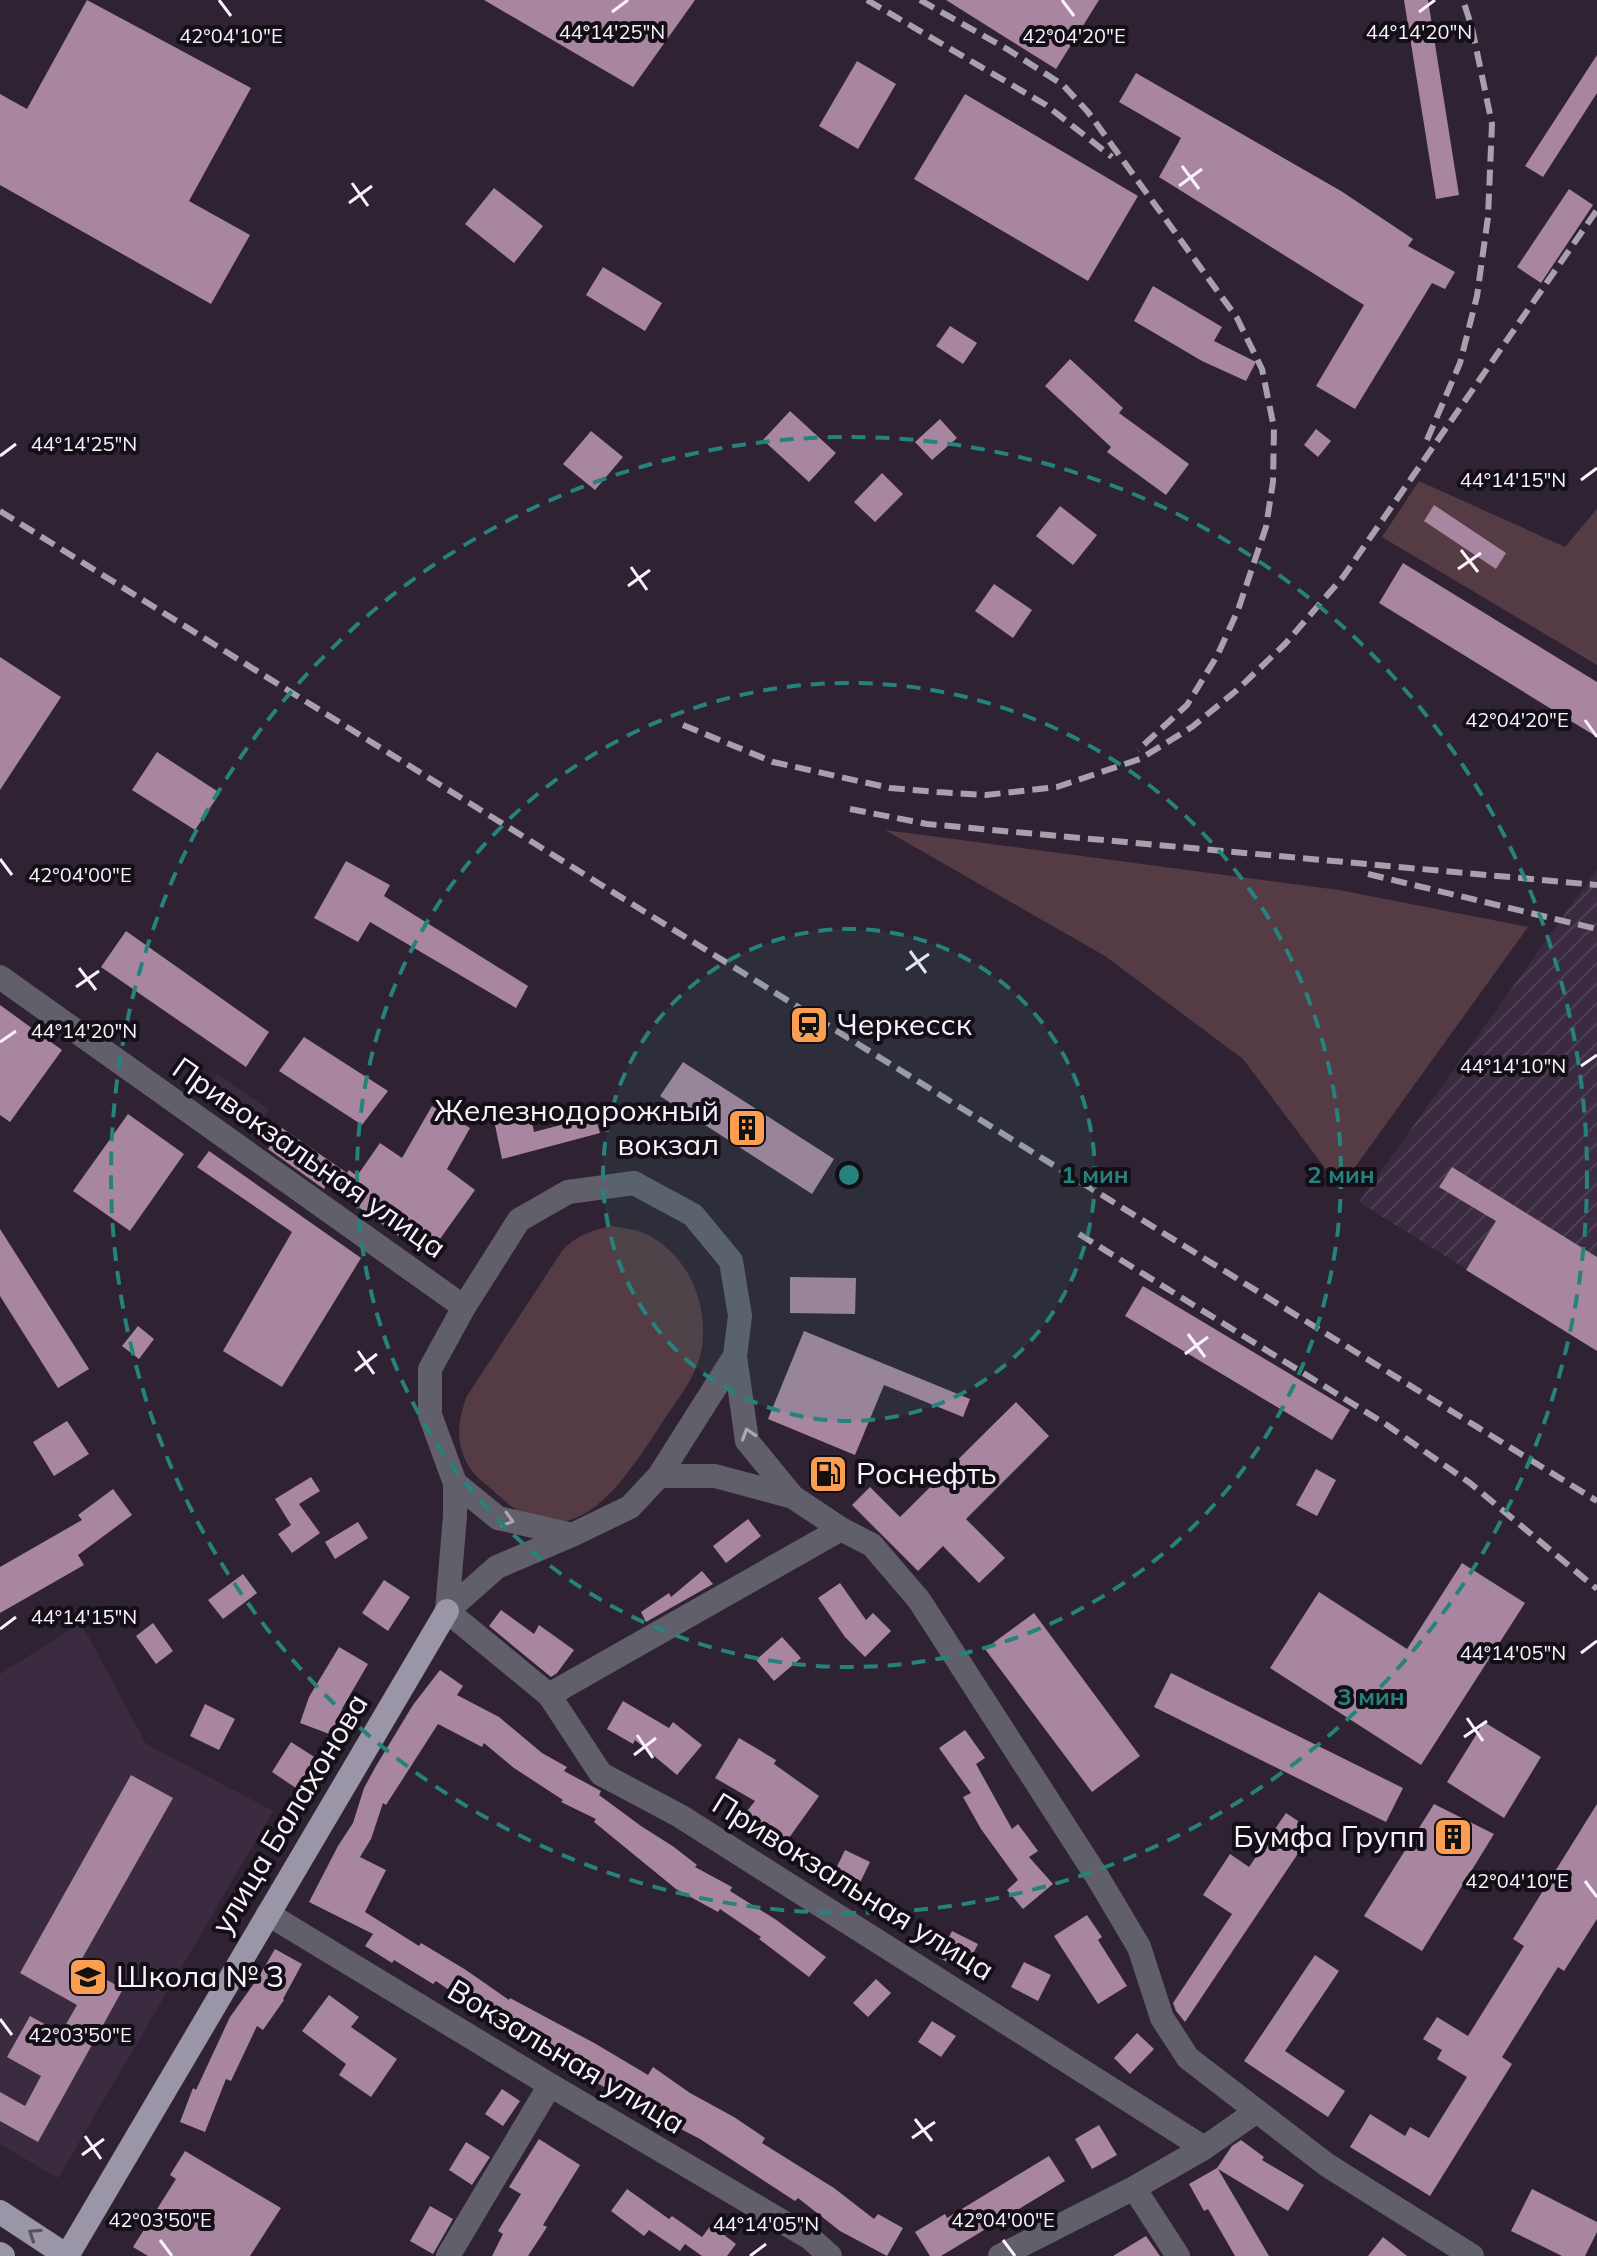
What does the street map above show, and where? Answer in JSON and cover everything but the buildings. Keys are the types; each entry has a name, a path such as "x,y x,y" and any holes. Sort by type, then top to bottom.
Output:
{"main road":[{"name":"улица Балахонова","path":"67,2256 447,1611"},
{"path":"0,2212 67,2256"}],"street":[{"name":"Привокзальная улица","path":"0,977 464,1307"},
{"name":"улица Балахонова","path":"634,1183 693,1215 731,1261 740,1316 735,1356 659,1476 630,1507 497,1567 447,1611 455,1483 430,1415 430,1369 464,1307 519,1220 568,1192 634,1183"},
{"path":"735,1356 747,1441 793,1497 841,1529 872,1545 919,1600 1139,1947 1162,2018 1188,2058 1327,2165 1472,2256"},
{"path":"659,1476 715,1476 793,1497"},
{"path":"455,1483 498,1518 572,1535"},
{"path":"549,1695 841,1529"},
{"name":"Привокзальная улица","path":"447,1611 549,1695 601,1774 680,1816 1204,2148"},
{"name":"Вокзальная улица","path":"268,1914 810,2238 830,2256"},
{"path":"448,2256 550,2085"},
{"path":"1000,2256 1134,2188 1204,2148 1257,2111"},
{"path":"1134,2188 1178,2256"}],"shaded area":[{"path":"1419,481 1565,547 1597,509 1597,665 1382,537"},
{"path":"885,830 1339,890 1528,927 1340,1188 1243,1059 1105,956"},
{"path":"1597,869 1597,1351 1359,1202"},
{"path":"217,1073 269,1110 257,1128 208,1093"},
{"path":"611,1226 646,1234 661,1243 685,1268 699,1300 703,1335 701,1352 684,1390 613,1490 582,1515 564,1522 536,1520 512,1507 468,1465 459,1432 463,1408 467,1396 562,1251 584,1234"},
{"name":"Школа № 3","path":"81,1623 146,1744 273,1811 58,2178 0,2144 0,1674"}],"railway":[{"path":"867,0 1046,105 1112,157"},
{"path":"920,0 1063,85 1088,112 1237,318 1262,369 1274,428 1273,482 1266,527 1238,610 1217,656 1187,705 1138,750"},
{"path":"1427,440 1460,363 1477,296 1488,217 1492,124 1463,0"},
{"path":"683,725 773,762 890,788 937,792 986,795 1057,787 1140,759 1192,727 1237,690 1285,644 1343,577 1597,210"},
{"path":"0,511 1597,1501"},
{"path":"850,809 927,824 1597,885"},
{"path":"1368,874 1597,929"},
{"path":"1079,1234 1387,1425 1470,1483 1597,1589"}],"place":[{"name":"Черкесск","path":"809,1025"},
{"name":"Железнодорожный вокзал","path":"747,1128"},
{"name":"Роснефть","path":"828,1474"},
{"name":"Бумфа Групп","path":"1453,1837"},
{"name":"Школа № 3","path":"88,1977"}]}
